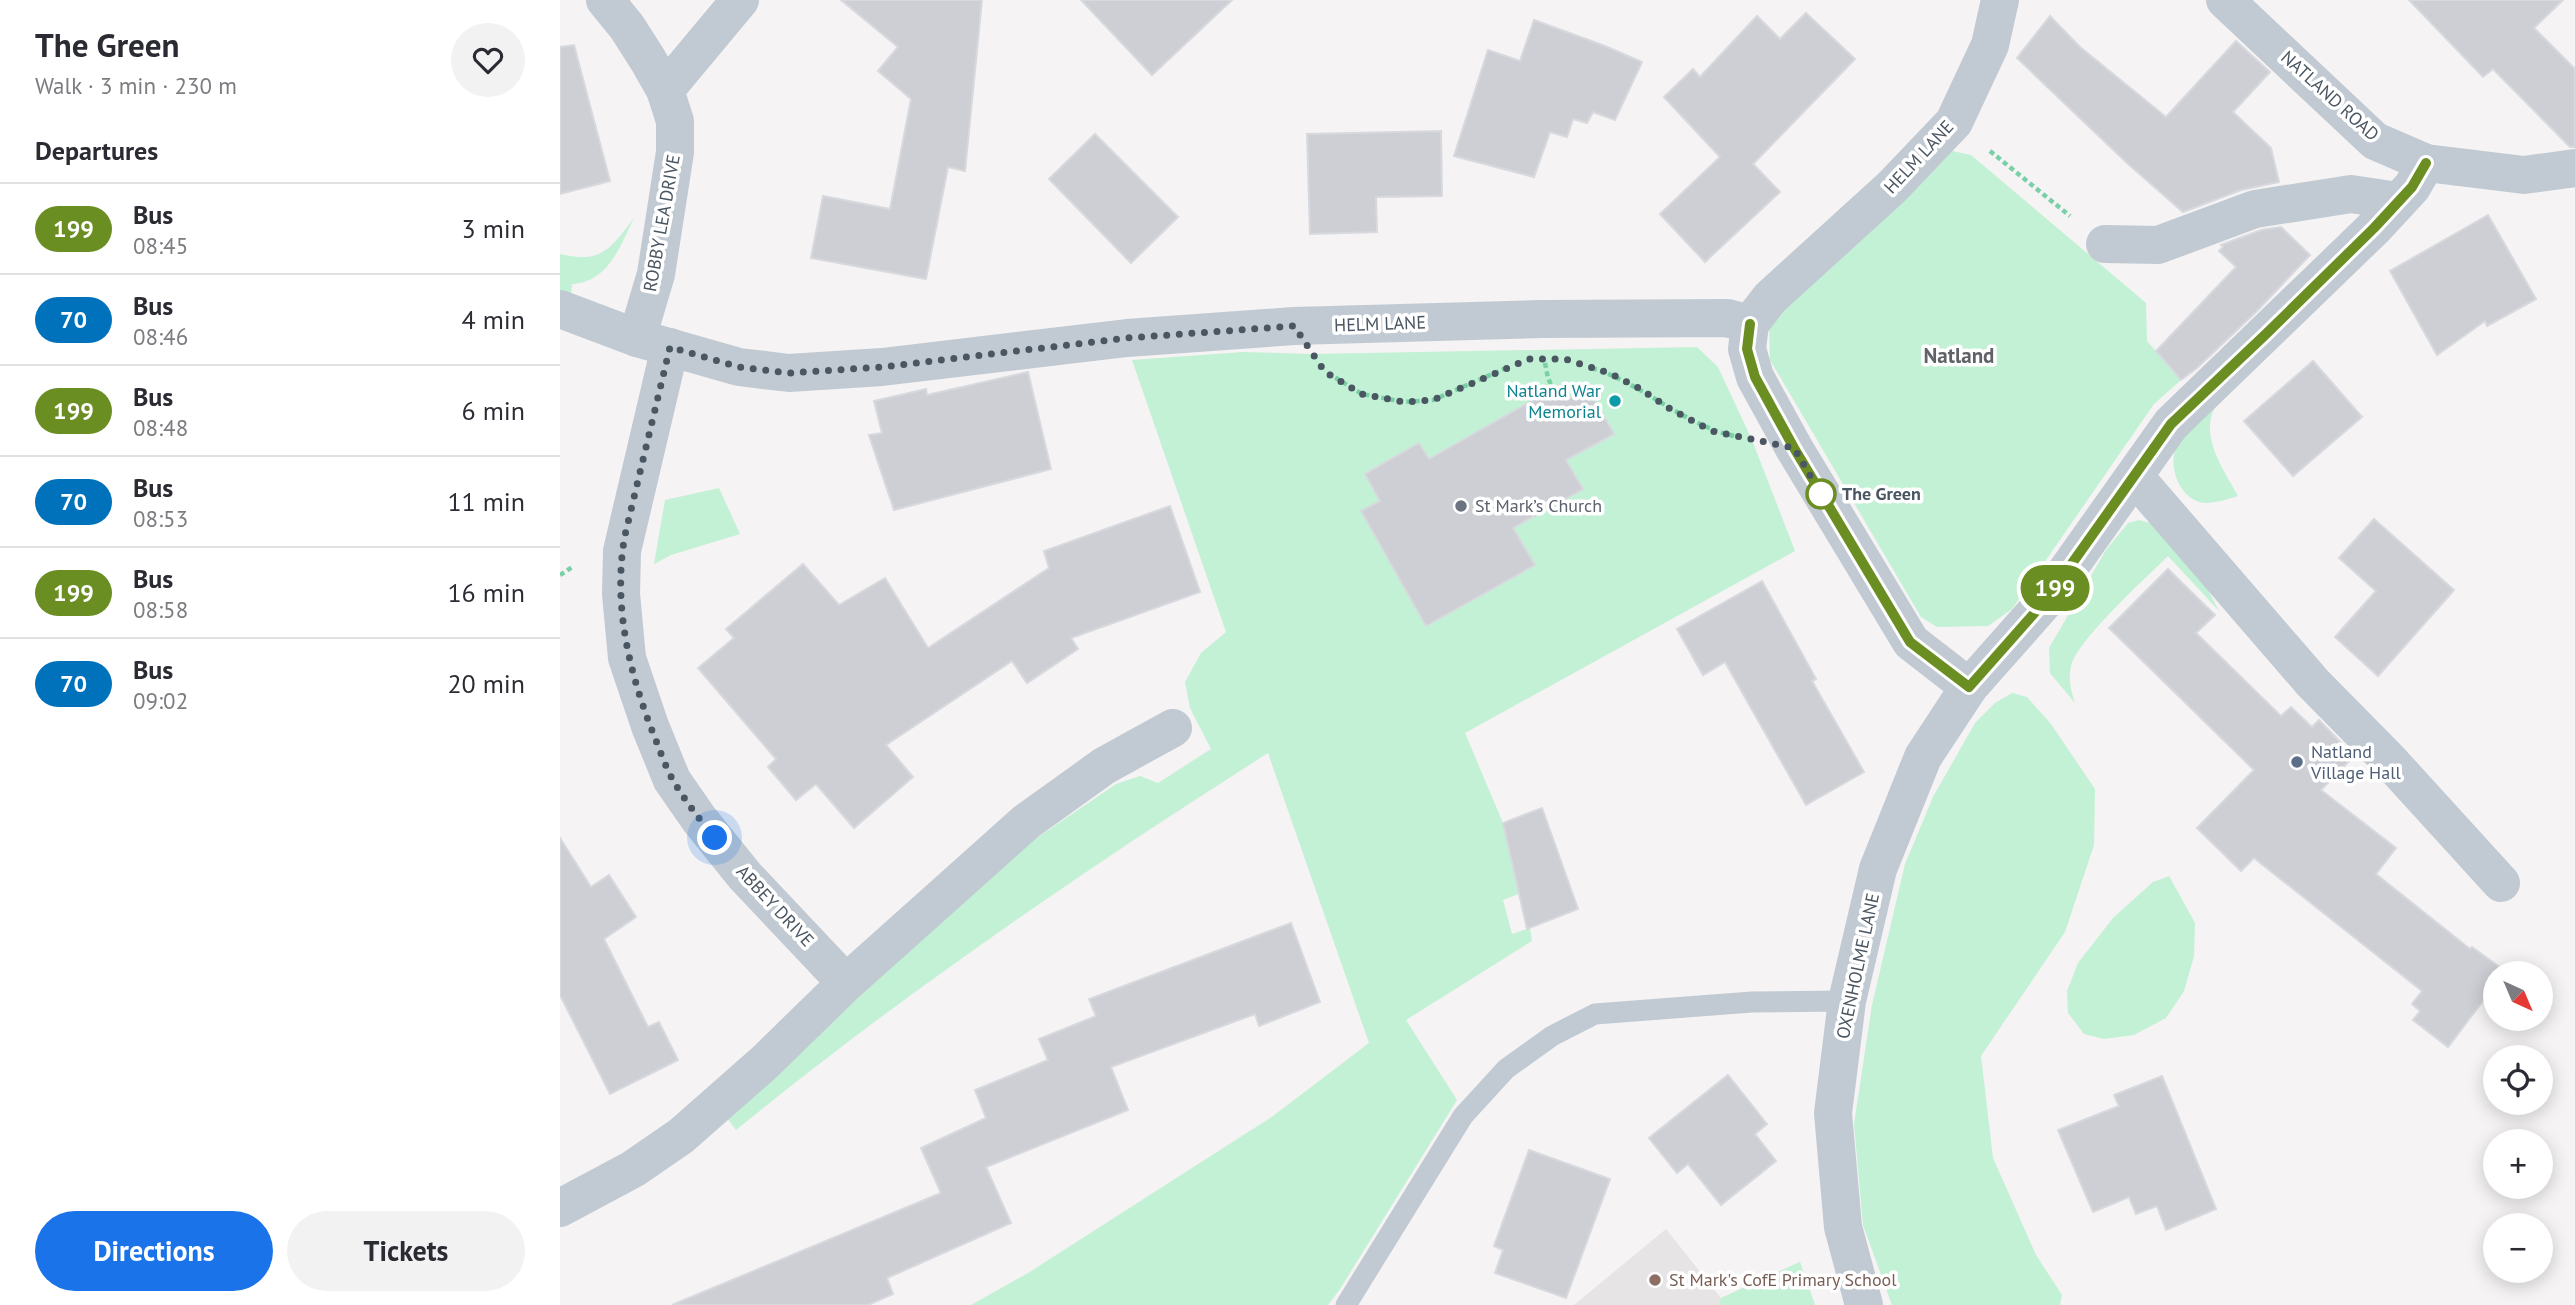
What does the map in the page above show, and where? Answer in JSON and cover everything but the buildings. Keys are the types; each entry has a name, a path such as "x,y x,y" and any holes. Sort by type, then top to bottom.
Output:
{"street":[{"name":"ROBBY LEA DRIVE","path":"605,0 627,27 665,90 675,121 676,152 656,274 653,343"},
{"path":"665,90 740,0"},
{"name":"HELM LANE","path":"560,309 653,343 739,367 789,373 882,367 1113,340 1294,326 1542,318 1727,318 1750,324 1770,298 1892,187 1954,122 1990,45 2000,0"},
{"name":"NATLAND ROAD","path":"2225,0 2375,141 2426,163 2524,175 2575,169"},
{"name":"OXENHOLME LANE","path":"1864,1305 1843,1227 1833,1113 1847,1001 1878,869 1923,757 1969,687 2046,600 2171,424 2294,307 2412,187 2426,163"},
{"path":"2105,244 2158,245 2255,209 2351,194 2398,201"},
{"path":"1750,324 1747,349 1755,377 1794,448 1910,642 1969,687"},
{"name":"ABBEY DRIVE","path":"653,343 622,551 621,594 627,658 672,780 699,819 745,876 846,983"},
{"path":"2135,477 2313,683 2388,759 2501,883"},
{"path":"560,1208 633,1169 681,1136 1026,822 1104,766 1173,728"}],"lane":[{"path":"1346,1305 1463,1116 1506,1069 1552,1036 1595,1014 1752,1002 1847,1001"}],"path":[{"path":"1954,122 2105,244"},
{"path":"1294,326 1325,372 1362,394 1404,402 1433,400 1517,364"},
{"path":"1537,359 1555,359"},
{"path":"1544,359 1553,389"},
{"path":"1587,366 1637,387 1672,410 1712,431 1794,448"}],"shaded area":[{"name":"St Mark's CofE Primary School","path":"1666,1229 1721,1298 1800,1262 1815,1305 1574,1305"}],"green space":[{"path":"1952,151 1971,155 2146,303 2147,341 2181,380 2154,404 2012,609 1988,626 1937,627 1921,617 1770,360 1769,324"},
{"path":"634,218 618,251 604,270 584,282 572,284 571,294 560,294 560,254 574,257 596,255 611,246"},
{"path":"1697,347 1718,367 1752,440 1795,551 1465,733 1503,823 1519,894 1503,900 1512,934 1530,928 1532,941 1406,1020 1457,1100 1328,1305 971,1305 1028,1273 1273,1116 1369,1043 1268,753 996,934 864,1030 736,1130 727,1118 1031,842 1116,784 1140,776 1158,783 1211,749 1190,708 1185,682 1201,653 1226,632 1132,360 1243,352 1312,354"},
{"path":"2229,392 2212,414 2210,435 2217,457 2238,496 2210,503 2197,501 2182,489 2177,480 2174,471 2175,451 2188,431"},
{"path":"719,488 740,534 671,555 654,564 665,500"},
{"path":"2139,520 2154,524 2205,584 2219,611 2168,556 2114,609 2076,654 2070,676 2075,703 2050,673 2049,648 2106,550 2128,523"},
{"path":"2012,693 2027,697 2051,724 2095,789 2094,845 2065,932 1981,1056 1993,1158 2036,1255 2062,1295 2060,1305 1892,1305 1863,1225 1854,1124 1872,1005 1905,864 1933,797 1975,723 1995,703"},
{"path":"2169,876 2195,923 2194,956 2184,991 2166,1018 2134,1035 2104,1039 2084,1034 2068,1013 2067,991 2078,963 2113,918 2153,882"},
{"path":"1800,1262 1815,1305 1719,1305 1721,1298"}],"bus line":[{"name":"199","path":"1750,324 1747,349 1755,377 1794,448 1910,642 1969,687 2046,600 2171,424 2374,228 2412,187 2426,163"}],"place":[{"name":"Natland War Memorial","path":"1615,401"},
{"name":"The Green","path":"1821,494"},
{"name":"St Mark’s Church","path":"1461,506"},
{"name":"Natland Village Hall","path":"2297,762"},
{"name":"St Mark's CofE Primary School","path":"1655,1280"}],"district":[{"name":"Natland","path":"1959,356"}],"route":[{"path":"715,838 672,780 650,726 627,658 621,594 625,535 670,347 739,367 789,373 882,367 1127,338 1294,326 1325,372 1362,394 1404,402 1433,400 1529,359 1565,359 1609,373 1712,431 1794,448 1821,494"}]}
